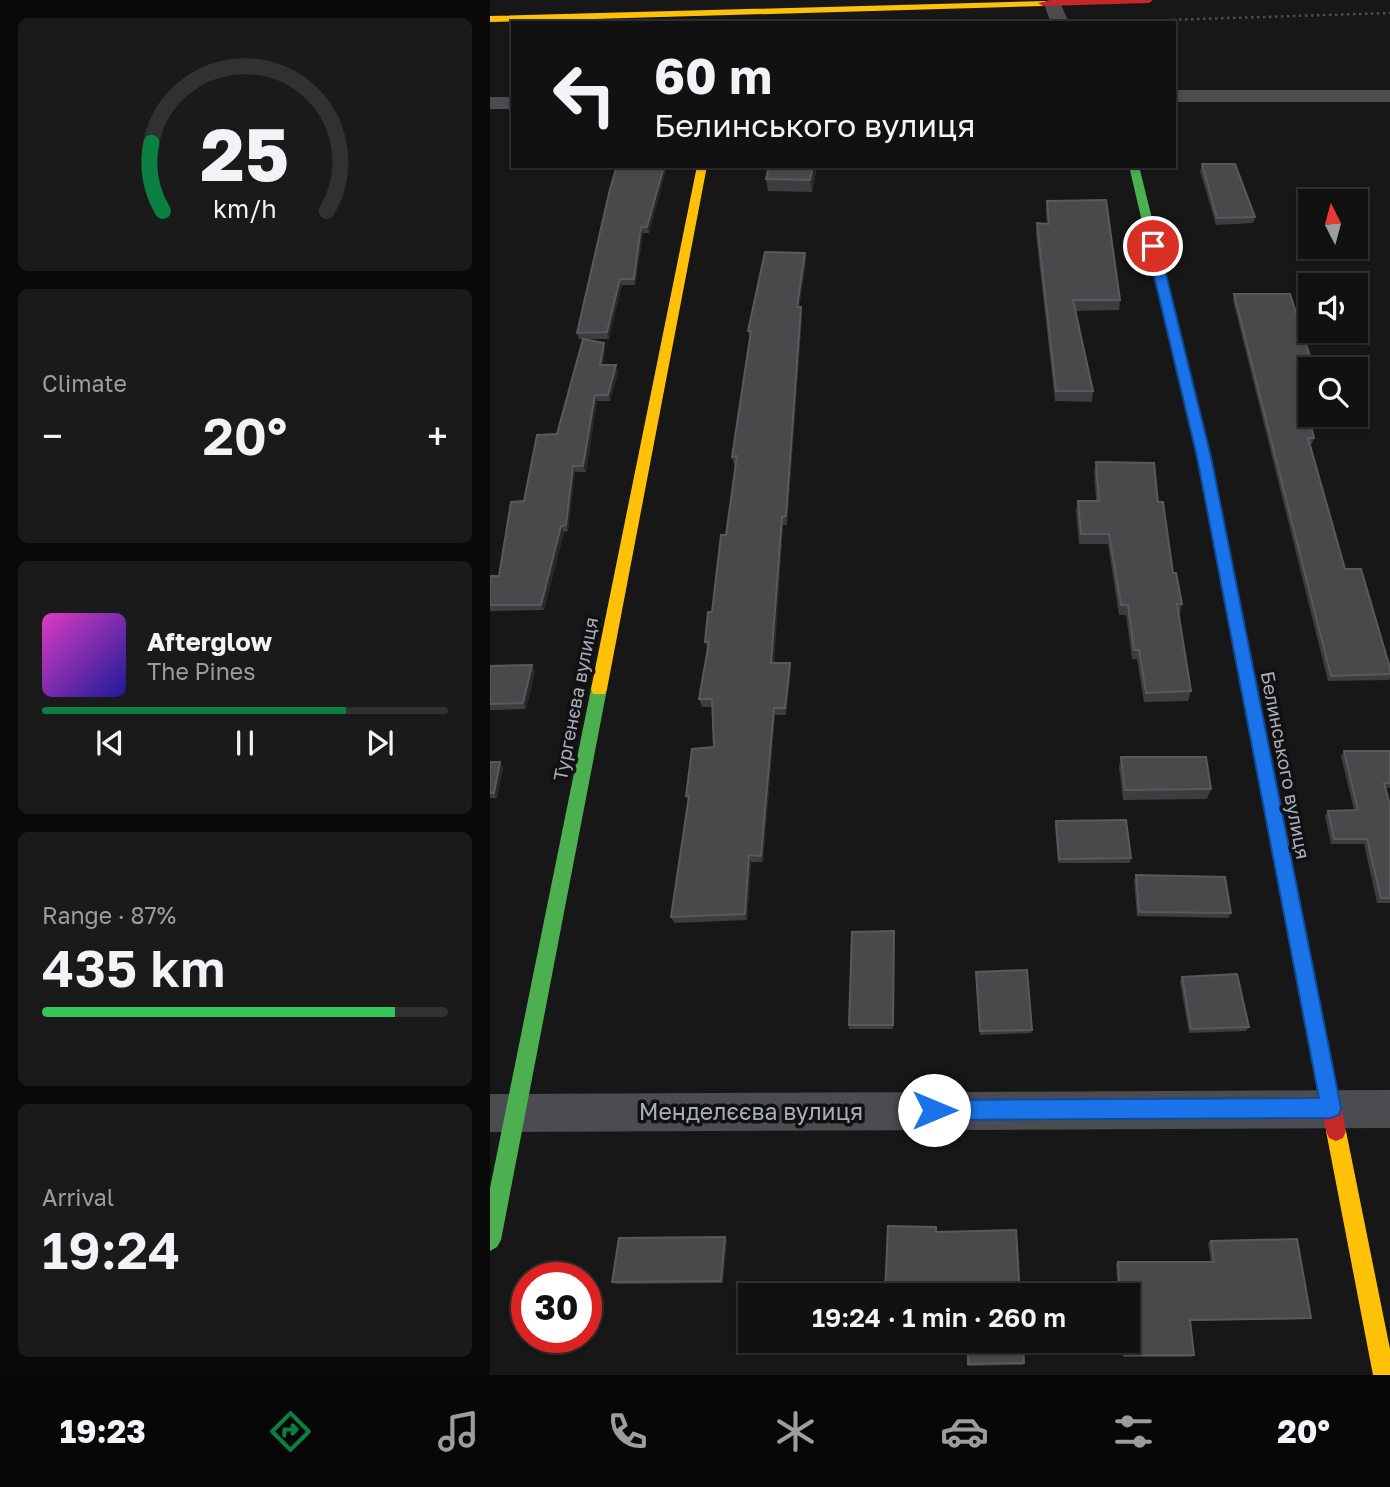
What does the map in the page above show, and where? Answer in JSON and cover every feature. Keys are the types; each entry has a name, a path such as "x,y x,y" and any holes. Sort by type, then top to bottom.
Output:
{"street":[{"path":"490,19 665,18 1149,0"},
{"path":"1053,4 1059,21"},
{"path":"1176,96 1390,96"},
{"path":"490,103 511,103"},
{"name":"Тургенєва вулиця","path":"490,1240 503,1112 702,168"},
{"name":"Белинського вулиця","path":"1134,168 1204,457 1384,1375"},
{"name":"Менделєєва вулиця","path":"503,1112 1390,1109"}],"path":[{"path":"1160,20 1390,13"}],"building":[{"path":"1202,164 1235,164 1255,217 1217,218"},
{"path":"616,168 663,168 647,227 641,227 634,279 620,279 607,332 577,333"},
{"path":"769,168 813,168 810,180 766,179"},
{"path":"1106,200 1120,300 1073,300 1093,391 1056,391 1037,223 1049,224 1047,201"},
{"path":"765,252 805,253 797,307 801,307 786,516 782,517 771,663 790,663 785,708 774,708 761,856 749,855 745,914 671,917 689,796 686,796 692,749 714,747 712,699 699,699 709,642 705,642 708,612 712,612 721,535 726,535 737,456 732,457 751,331 748,331"},
{"path":"1234,294 1290,294 1298,319 1298,343 1306,343 1310,357 1298,357 1298,427 1311,427 1314,438 1308,438 1345,569 1361,569 1390,668 1390,674 1331,676"},
{"path":"583,339 604,343 600,365 616,365 608,395 595,395 583,466 573,466 566,525 561,526 541,605 490,605 490,580 491,576 499,576 511,502 524,501 537,435 557,434"},
{"path":"1096,462 1154,463 1158,502 1163,502 1173,573 1176,573 1182,604 1177,604 1191,691 1146,693 1139,650 1134,650 1128,605 1121,605 1109,534 1081,534 1078,501 1099,501"},
{"path":"532,665 523,703 490,704 490,666"},
{"path":"1344,751 1390,751 1390,783 1384,783 1390,805 1390,898 1381,898 1367,839 1334,839 1328,811 1358,810"},
{"path":"1121,757 1206,757 1211,789 1125,790"},
{"path":"490,762 500,762 494,793 490,793"},
{"path":"1126,820 1131,858 1059,859 1056,821"},
{"path":"1136,875 1225,877 1231,913 1139,912"},
{"path":"894,931 893,1025 849,1025 852,932"},
{"path":"1027,970 1032,1030 980,1031 976,972"},
{"path":"1237,974 1249,1027 1191,1029 1182,977"},
{"path":"888,1226 936,1227 936,1232 1016,1230 1019,1283 886,1283"},
{"path":"725,1237 721,1281 612,1282 619,1238"},
{"path":"1297,1239 1311,1318 1190,1320 1194,1355 1125,1355 1140,1353 1140,1283 1119,1283 1118,1262 1214,1262 1211,1241"},
{"path":"968,1353 1024,1353 1024,1363 968,1364"}],"traffic: fast":[{"path":"1134,168 1204,457 1264,765"},
{"path":"490,1240 599,689"}],"traffic: slow":[{"path":"490,19 1043,3"},
{"path":"599,689 702,168"},
{"path":"1336,1131 1384,1375"}],"traffic: jam":[{"path":"1043,3 1149,0"},
{"path":"1264,765 1336,1131"}],"route":[{"path":"934,1110 1331,1108 1204,457 1153,246"}]}
